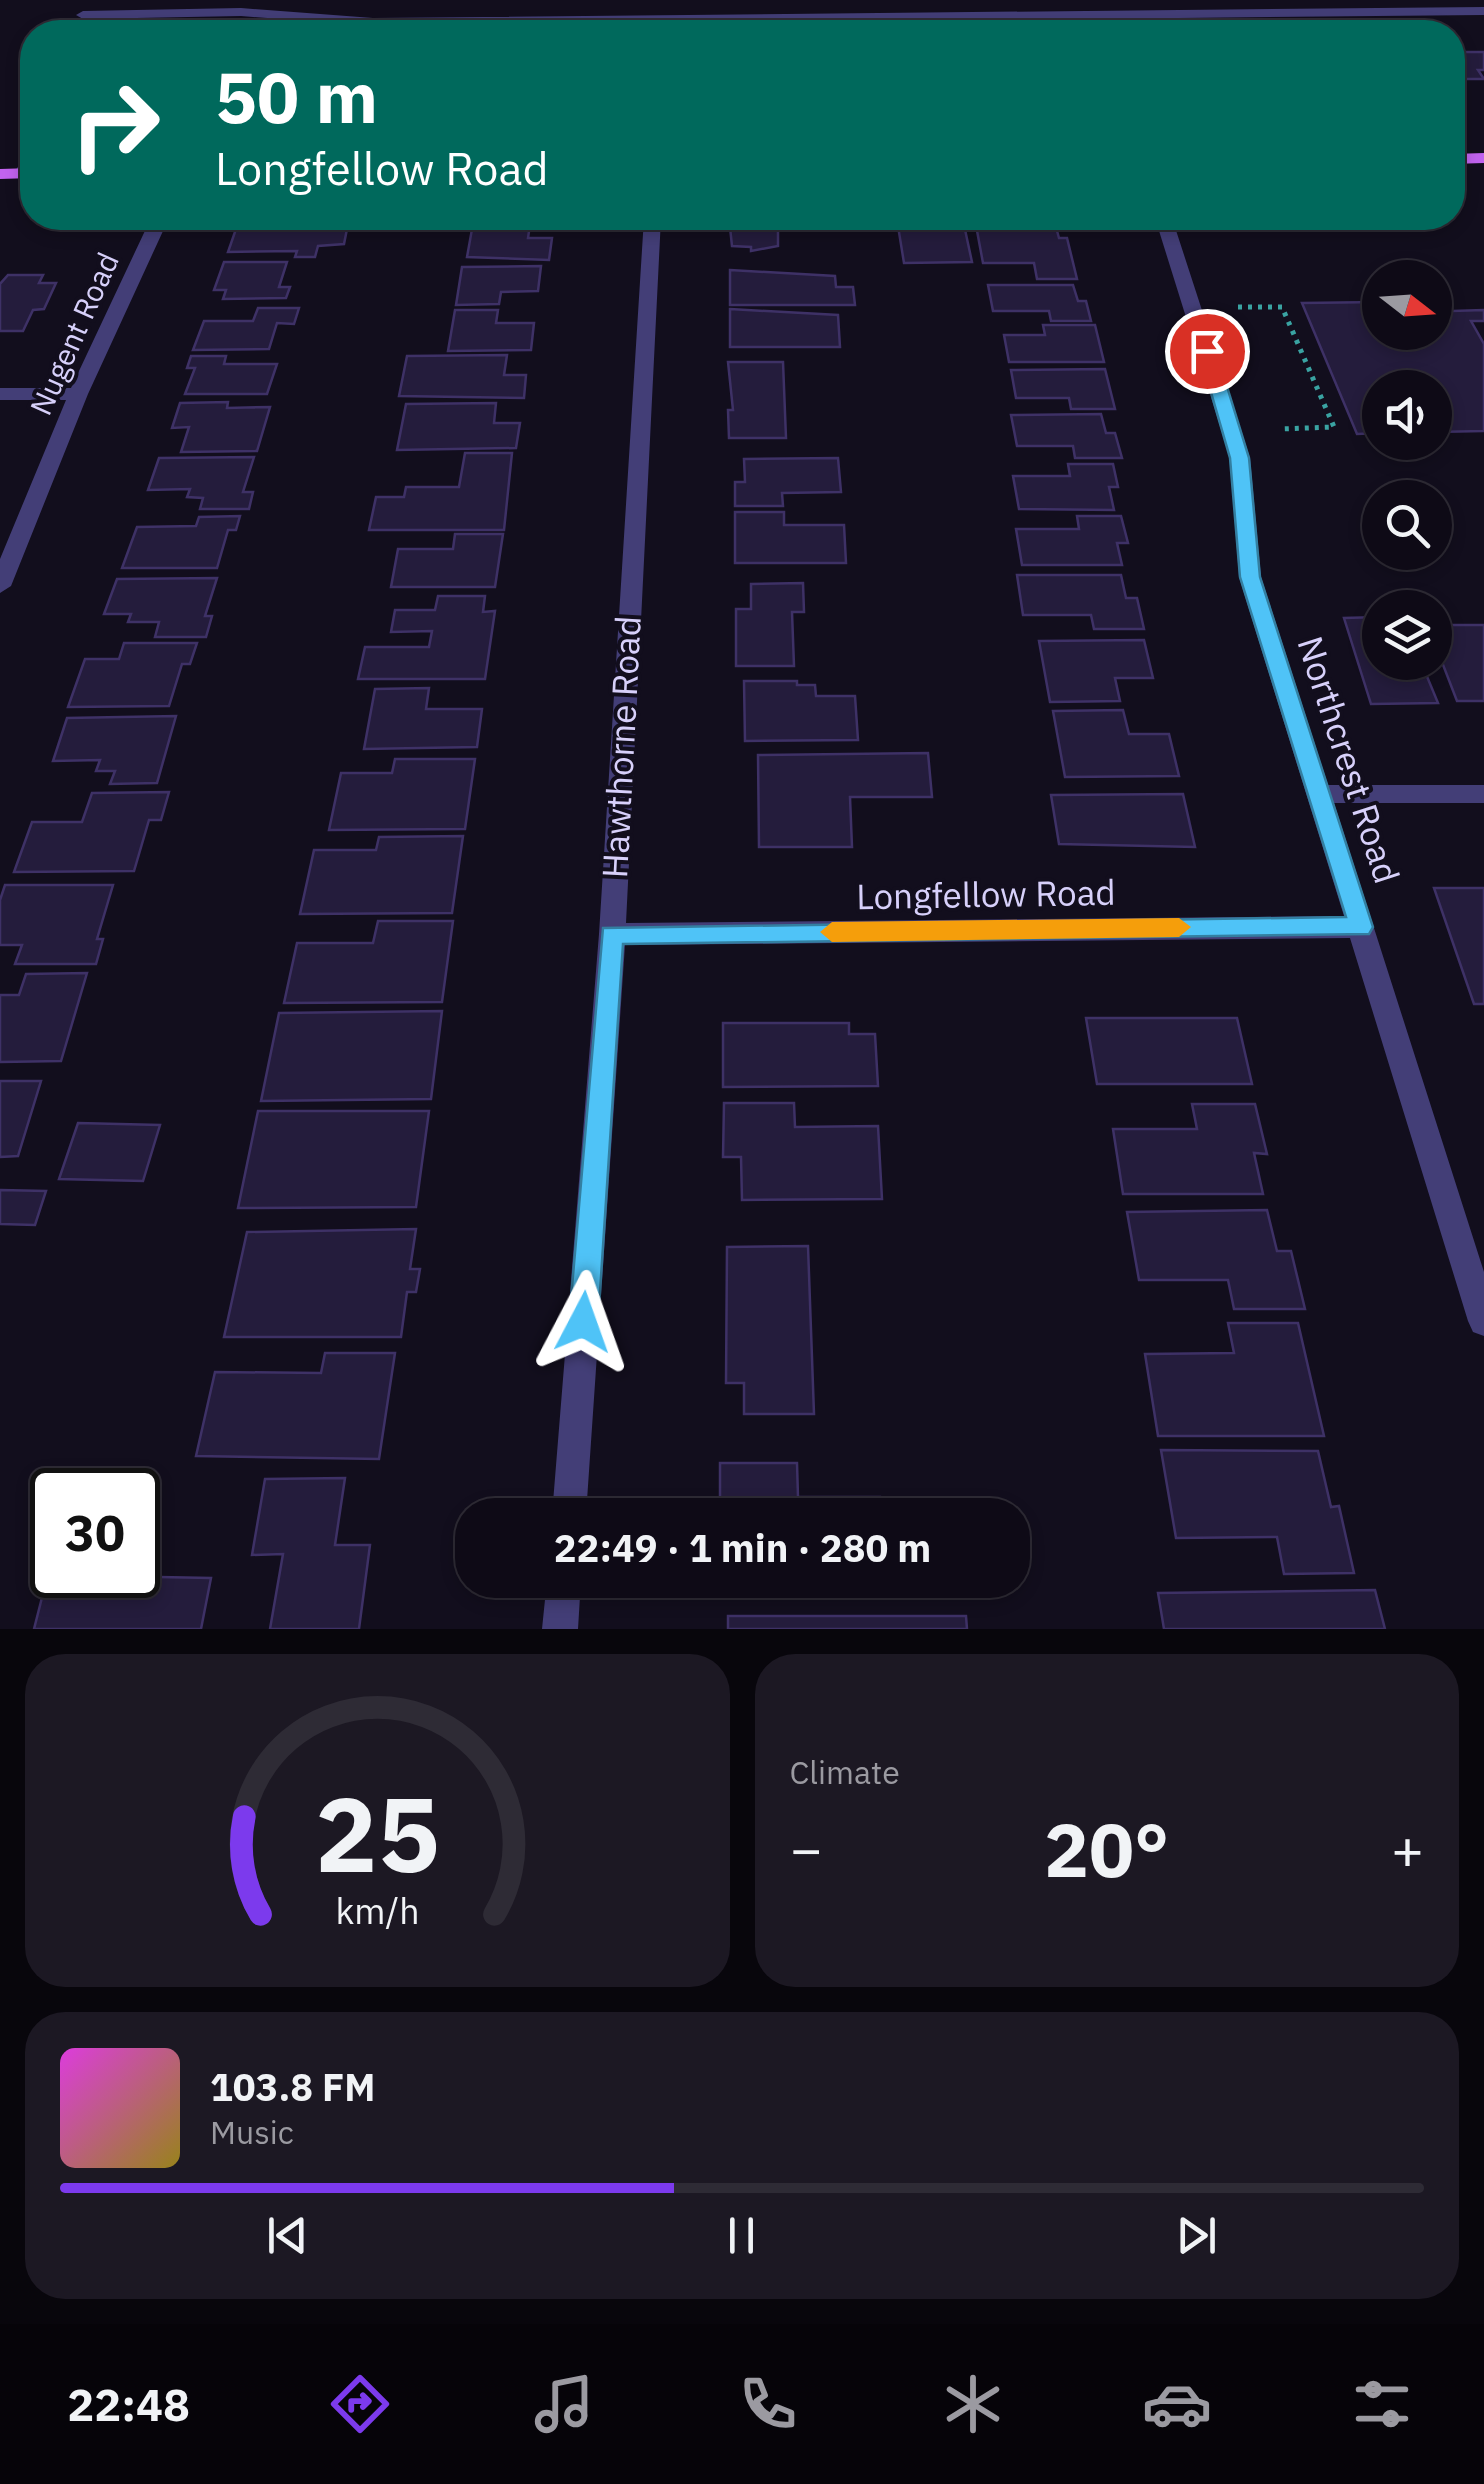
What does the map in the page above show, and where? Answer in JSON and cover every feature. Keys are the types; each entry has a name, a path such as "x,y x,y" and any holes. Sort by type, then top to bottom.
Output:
{"street":[{"path":"79,8 241,12 347,20"},
{"path":"409,20 552,12 1062,15 1484,11"},
{"path":"1062,15 1064,20"},
{"name":"Nugent Road","path":"0,586 78,394 154,230"},
{"name":"Hawthorne Road","path":"570,1498 612,934 651,230"},
{"name":"Northcrest Road","path":"1168,230 1240,458 1250,577 1484,1321"},
{"path":"0,394 78,394"},
{"path":"1320,794 1484,794"},
{"name":"Longfellow Road","path":"612,934 1361,927"},
{"path":"560,1629 563,1598"}],"path":[{"path":"1238,308 1282,307 1334,427 1279,429"}],"building":[{"path":"1465,52 1484,52 1484,70 1478,70 1484,79 1465,79"},
{"path":"236,230 347,230 344,244 318,246 315,257 295,257 297,251 228,252"},
{"path":"472,230 529,230 528,238 552,238 549,260 467,257"},
{"path":"730,230 778,230 778,246 751,251 751,247 732,246"},
{"path":"899,230 965,230 972,262 904,263"},
{"path":"977,230 1057,230 1059,238 1067,238 1077,279 1037,279 1034,263 983,263"},
{"path":"224,262 287,262 279,287 290,287 286,298 223,299 226,290 214,290"},
{"path":"541,266 538,291 501,292 499,304 456,305 462,267"},
{"path":"730,270 835,276 836,287 853,287 855,305 730,305"},
{"path":"8,275 43,275 39,283 56,283 44,309 33,310 23,331 0,331 0,284"},
{"path":"988,285 1073,285 1078,301 1086,301 1091,321 1051,321 1049,311 993,311"},
{"path":"1362,302 1362,350 1452,350 1452,311 1484,310 1484,321 1471,321 1484,344 1484,431 1452,432 1452,370 1362,370 1362,434 1357,434 1302,303"},
{"path":"258,308 299,308 294,324 277,323 269,349 193,350 204,321 253,321"},
{"path":"730,309 838,315 840,347 730,347"},
{"path":"455,310 498,310 496,323 534,323 531,350 448,351"},
{"path":"1043,325 1095,325 1104,362 1009,362 1004,335 1045,335"},
{"path":"507,355 504,375 526,375 524,398 399,396 407,356"},
{"path":"191,356 226,356 224,364 277,364 267,394 185,394 195,368 187,368"},
{"path":"728,362 783,362 786,438 729,438 728,410 733,410"},
{"path":"1105,369 1115,409 1071,409 1069,398 1016,398 1011,370"},
{"path":"228,402 227,408 270,407 257,451 181,452 189,427 172,428 180,403"},
{"path":"496,403 494,423 520,423 516,448 397,450 406,404"},
{"path":"1101,414 1106,433 1115,433 1122,458 1075,458 1073,446 1017,446 1011,415"},
{"path":"465,453 512,453 504,530 369,530 376,497 404,497 406,487 459,487"},
{"path":"254,457 243,492 253,492 249,509 200,509 203,498 187,497 190,489 148,490 159,458"},
{"path":"838,458 841,492 782,493 783,506 735,506 735,482 745,482 744,459"},
{"path":"1068,464 1113,464 1118,487 1109,487 1114,510 1019,509 1013,476 1070,476"},
{"path":"735,512 784,512 784,525 844,525 846,563 735,563"},
{"path":"240,516 236,530 228,530 217,568 122,568 137,527 196,526 199,517"},
{"path":"1077,516 1121,516 1128,543 1117,543 1122,565 1022,565 1016,529 1079,529"},
{"path":"455,534 503,534 495,587 391,587 398,549 453,549"},
{"path":"1017,575 1121,575 1126,598 1137,598 1144,629 1094,629 1091,615 1023,615"},
{"path":"217,578 205,616 212,616 206,637 155,637 159,622 128,622 131,614 104,614 117,579"},
{"path":"803,583 804,612 792,612 794,666 736,666 736,609 751,609 751,584"},
{"path":"438,596 485,596 483,612 495,611 485,679 358,679 365,647 429,647 432,631 391,632 395,610 435,610"},
{"path":"1344,618 1362,618 1362,675"},
{"path":"1452,625 1484,625 1484,701 1457,701 1449,680 1452,680"},
{"path":"1144,640 1153,678 1115,678 1120,701 1050,702 1039,641"},
{"path":"124,643 197,643 190,664 182,664 169,706 68,707 85,659 119,659"},
{"path":"1363,680 1428,680 1438,703 1371,704"},
{"path":"744,681 797,681 797,685 815,685 816,696 855,696 858,740 745,741"},
{"path":"429,688 426,709 482,709 477,747 364,749 375,689"},
{"path":"1123,710 1129,734 1169,734 1179,776 1065,777 1053,711"},
{"path":"176,716 157,783 110,784 115,771 96,771 100,760 53,761 67,718"},
{"path":"928,753 932,797 850,797 852,847 759,847 758,755"},
{"path":"395,759 475,759 465,829 329,830 341,773 392,773"},
{"path":"169,792 161,820 149,820 134,871 14,872 32,822 82,822 92,793"},
{"path":"1183,794 1195,847 1059,844 1051,795"},
{"path":"463,836 452,913 300,914 314,850 376,850 379,837"},
{"path":"5,885 113,885 97,939 103,939 96,964 15,964 22,945 0,945 0,900"},
{"path":"1434,888 1484,888 1484,1004 1474,1004"},
{"path":"378,921 453,921 442,1002 284,1003 297,943 373,943"},
{"path":"87,973 61,1061 0,1062 0,995 19,995 26,974"},
{"path":"442,1011 431,1099 261,1101 279,1013"},
{"path":"1086,1018 1237,1018 1252,1084 1097,1084"},
{"path":"723,1023 849,1023 849,1034 875,1034 878,1086 723,1087"},
{"path":"0,1081 41,1081 18,1156 0,1157"},
{"path":"724,1103 794,1103 795,1127 878,1126 882,1199 742,1200 741,1157 723,1157"},
{"path":"1192,1104 1255,1104 1267,1154 1254,1153 1263,1194 1123,1194 1113,1129 1197,1129"},
{"path":"258,1111 429,1111 416,1207 238,1208"},
{"path":"78,1123 160,1125 143,1181 59,1179"},
{"path":"0,1190 46,1191 35,1225 0,1224"},
{"path":"1267,1210 1277,1251 1291,1251 1305,1309 1234,1309 1228,1280 1139,1280 1127,1212"},
{"path":"416,1229 410,1269 420,1269 416,1292 407,1292 401,1337 224,1337 247,1232"},
{"path":"808,1246 814,1414 744,1414 744,1383 726,1383 727,1247"},
{"path":"1228,1323 1298,1323 1324,1436 1158,1436 1145,1354 1234,1353"},
{"path":"325,1353 395,1353 379,1459 196,1456 215,1372 321,1373"},
{"path":"1161,1450 1318,1451 1331,1507 1339,1506 1354,1573 1284,1574 1277,1537 1176,1538"},
{"path":"720,1463 797,1463 798,1497 880,1498 720,1498"},
{"path":"345,1478 335,1545 370,1545 359,1629 270,1629 283,1554 252,1555 265,1479"},
{"path":"160,1577 211,1578 201,1629 34,1629 42,1598 160,1598"},
{"path":"1375,1590 1385,1629 1164,1629 1158,1593"},
{"path":"728,1616 966,1616 967,1629 728,1629"}],"slow traffic":[{"path":"832,932 1179,927"}],"route":[{"path":"583,1322 612,934 1361,927 1250,577 1240,458 1207,351"}]}
